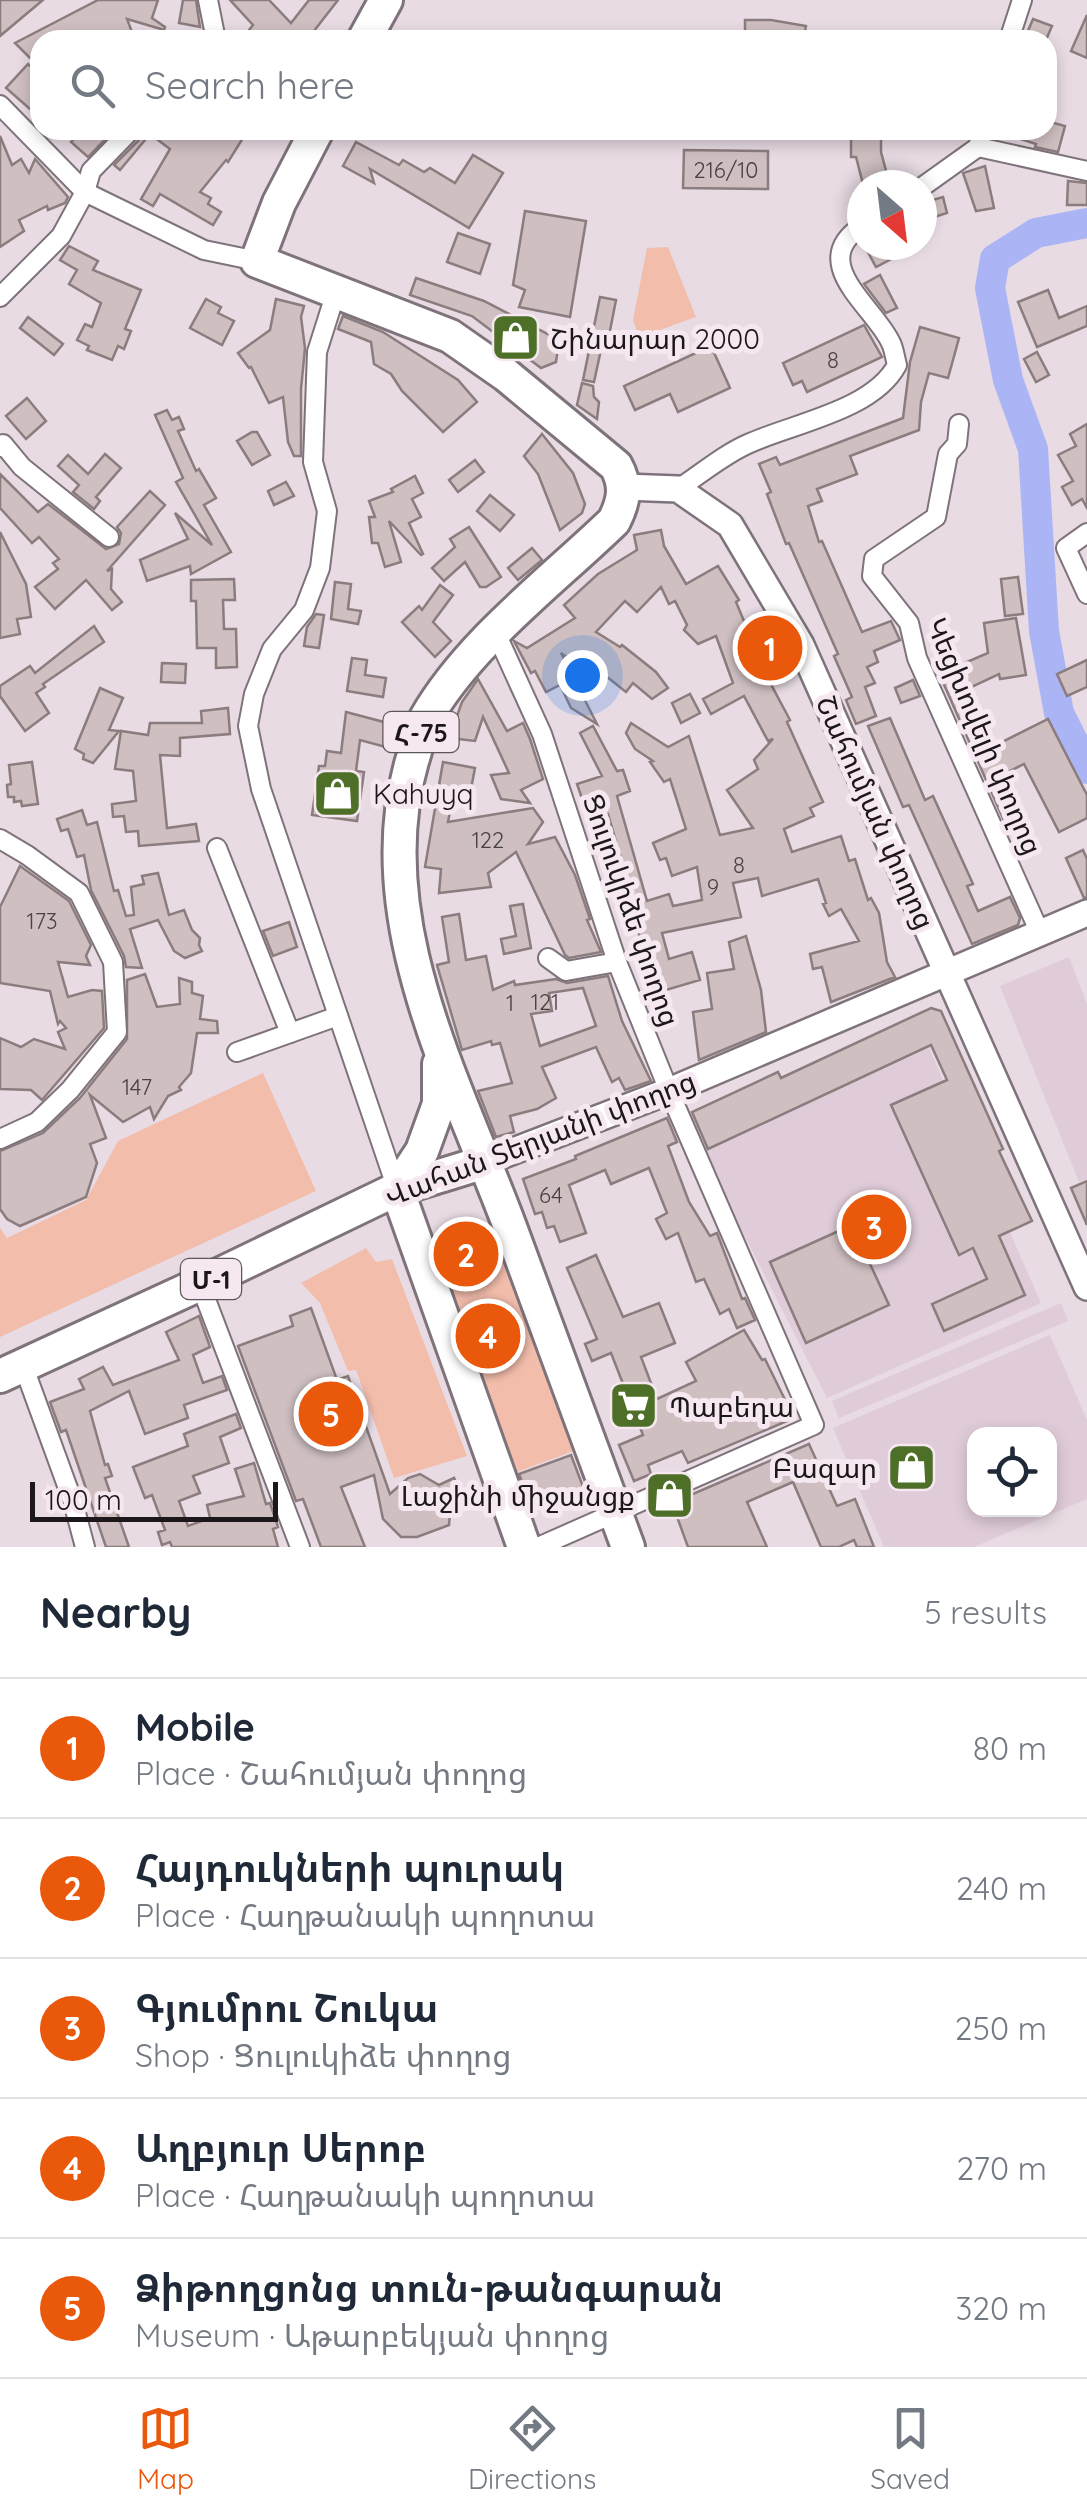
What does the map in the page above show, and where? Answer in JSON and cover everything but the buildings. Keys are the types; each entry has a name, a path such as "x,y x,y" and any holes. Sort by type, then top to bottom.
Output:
{"highway":[{"path":"370,30 386,0"},
{"path":"312,140 280,203 257,261 450,336 506,375 616,466 624,487"},
{"name":"Հ-75","path":"486,1162 439,1048 416,969 400,884 402,798 424,721 455,676 614,520 622,504 624,487"},
{"name":"Հ-75","path":"397,1188 422,1152 440,1104 439,1048"},
{"path":"486,1162 628,1547"},
{"name":"Վահան Տերյանի փողոց","path":"11,1371 397,1188 486,1162"},
{"path":"397,1188 524,1547"}],"street":[{"path":"208,0 214,30"},
{"path":"1012,30 1022,0"},
{"path":"0,105 30,136"},
{"path":"34,140 85,192 204,250 257,261"},
{"path":"0,297 62,236 92,171 121,140"},
{"path":"937,174 978,140"},
{"path":"986,140 1087,172"},
{"path":"624,487 678,489 745,445 870,396 890,378 897,365 892,343 850,290 840,256 847,235"},
{"path":"336,292 317,352 314,462 327,511 320,568 304,610 272,649 254,694 248,726 261,789 397,1188"},
{"name":"Կեցխովելի փողոց","path":"959,424 957,444 948,454 936,517 874,559 872,576 909,623 917,658 1040,933"},
{"path":"0,447 4,444 22,467 109,537"},
{"name":"Շահումյան փողոց","path":"678,489 730,526 801,645 1087,1288"},
{"path":"1087,534 1066,548 1087,594"},
{"name":"Ցուլուկիձե փողոց","path":"496,633 542,734 617,962 814,1425 616,1513"},
{"path":"0,840 27,855 78,894 113,962 117,1032 70,1090 37,1122 0,1139"},
{"path":"217,848 290,1033"},
{"name":"Վահան Տերյանի փողոց","path":"486,1162 669,1091 1087,913"},
{"path":"548,958 566,971 617,962"},
{"path":"237,1052 338,1016"},
{"path":"200,1284 300,1547"},
{"path":"11,1371 73,1502 85,1547"},
{"path":"538,1547 616,1513"}],"shaded area":[{"path":"668,247 696,317 646,335 638,334 633,320 647,248"},
{"path":"1069,957 1087,1004 1087,1179 1079,1182 1000,986"},
{"path":"929,1048 1041,1303 827,1398 702,1152"},
{"path":"263,1073 316,1191 0,1337 0,1228 7,1238 86,1200 118,1141"},
{"path":"495,1225 579,1449 517,1472 433,1249"},
{"path":"366,1248 376,1262 392,1259 467,1456 394,1478 356,1370 348,1371 320,1303 301,1283"},
{"path":"1061,1303 1068,1321 839,1418 832,1401"},
{"name":"Բազար","path":"1050,1335 1087,1420 1087,1499 1057,1512 1057,1427 967,1427 967,1517 1045,1517 974,1547 884,1547 833,1428"}],"waterway":[{"path":"1087,223 1036,233 995,259 990,288 1008,380 1033,449 1044,631 1059,713 1087,769"}],"place":[{"name":"Շինարար 2000","path":"515,338"},
{"name":"Mobile","path":"770,648"},
{"name":"Kahuyq","path":"338,793"},
{"name":"Գյումրու Շուկա","path":"874,1227"},
{"name":"Հայդուկների պուրակ","path":"466,1254"},
{"name":"Աղբյուր Սերոբ","path":"488,1336"},
{"name":"Պաբեդա","path":"634,1406"},
{"name":"Ձիթողցոնց տուն-թանգարան","path":"331,1414"},
{"name":"Բազար","path":"912,1467"},
{"name":"Լաջինի միջանցք","path":"670,1495"}]}
